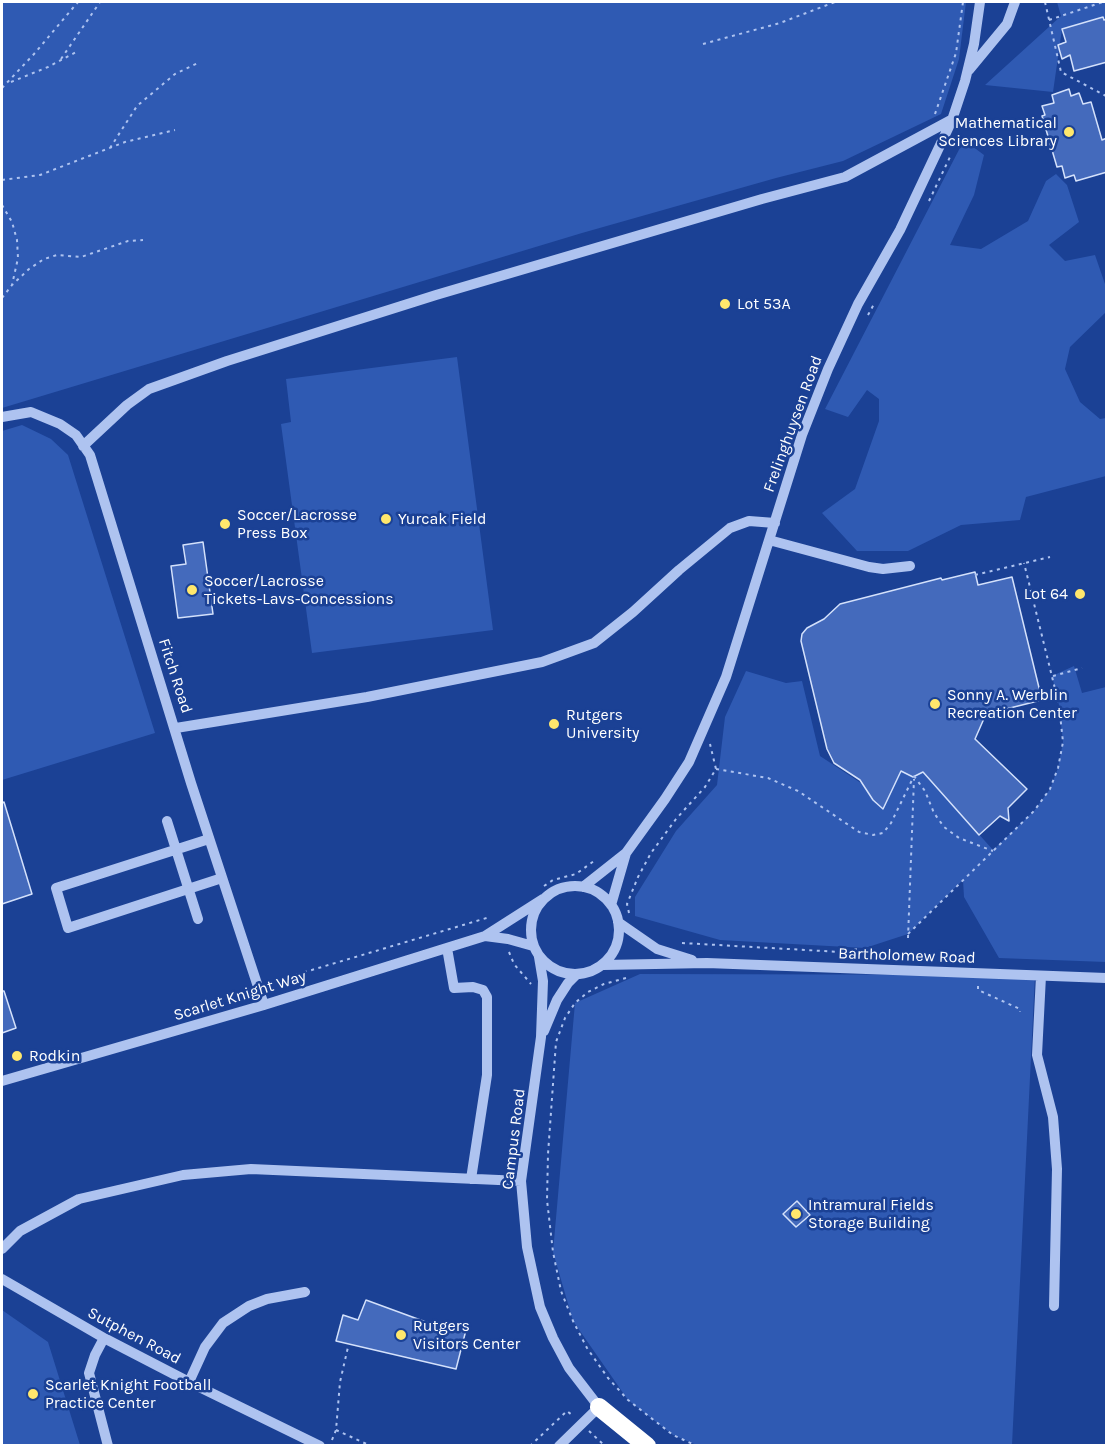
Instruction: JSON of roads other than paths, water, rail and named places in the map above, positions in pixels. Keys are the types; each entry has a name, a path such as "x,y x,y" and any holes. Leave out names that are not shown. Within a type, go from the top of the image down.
{"highway":[{"path":"599,1407 647,1446"}],"street":[{"name":"Frelinghuysen Road","path":"583,887 626,853 689,762 726,677 802,435 828,369 858,304 900,230 952,120 974,44 980,2"},
{"path":"967,72 1007,24 1016,2"},
{"path":"84,446 127,405 149,389 227,361 436,294 845,177 952,120"},
{"name":"Fitch Road","path":"2,417 31,412 60,424 76,435 90,455 209,839 264,1005"},
{"path":"176,728 367,697 542,662 594,642 633,612 678,570 730,528 748,520 775,523"},
{"path":"769,540 869,567 883,569 910,566"},
{"path":"167,821 198,919"},
{"path":"209,839 56,888 68,928 222,878"},
{"name":"Frelinghuysen Road","path":"611,905 626,853"},
{"path":"485,936 540,895 568,886 583,887 603,897 611,905 618,922 619,935 616,948 603,965 576,975 559,972 539,957 530,933 531,921 540,895"},
{"name":"Bartholomew Road","path":"618,922 657,950 706,963"},
{"path":"485,936 533,945"},
{"name":"Scarlet Knight Way","path":"2,1081 264,1005 485,936"},
{"path":"447,948 454,988 473,987 483,990 487,997 487,1075 471,1179"},
{"name":"Campus Road","path":"539,957 543,981 541,1037 521,1181 526,1247 540,1307 552,1338 569,1368 599,1407"},
{"name":"Bartholomew Road","path":"603,965 706,963 1107,978"},
{"name":"Campus Road","path":"541,1037 557,1000 576,975"},
{"path":"1041,976 1037,1055 1053,1117 1057,1169 1054,1306"},
{"path":"2,1249 20,1231 79,1199 183,1175 251,1169 521,1181"},
{"name":"Sutphen Road","path":"2,1279 104,1338 320,1446"},
{"path":"189,1382 205,1347 223,1323 249,1306 267,1299 305,1292"},
{"path":"104,1338 95,1354 89,1373 108,1446"},
{"path":"559,1446 599,1407"}],"place":[{"name":"Mathematical Sciences Library","path":"1069,132"},
{"name":"Lot 53A","path":"725,304"},
{"name":"Yurcak Field","path":"386,519"},
{"name":"Soccer/Lacrosse Press Box","path":"225,524"},
{"name":"Soccer/Lacrosse Tickets-Lavs-Concessions","path":"192,590"},
{"name":"Lot 64","path":"1080,594"},
{"name":"Sonny A. Werblin Recreation Center","path":"935,704"},
{"name":"Rutgers University","path":"554,724"},
{"name":"Rodkin","path":"17,1056"},
{"name":"Intramural Fields Storage Building","path":"796,1214"},
{"name":"Rutgers Visitors Center","path":"401,1335"},
{"name":"Scarlet Knight Football Practice Center","path":"33,1394"}]}
